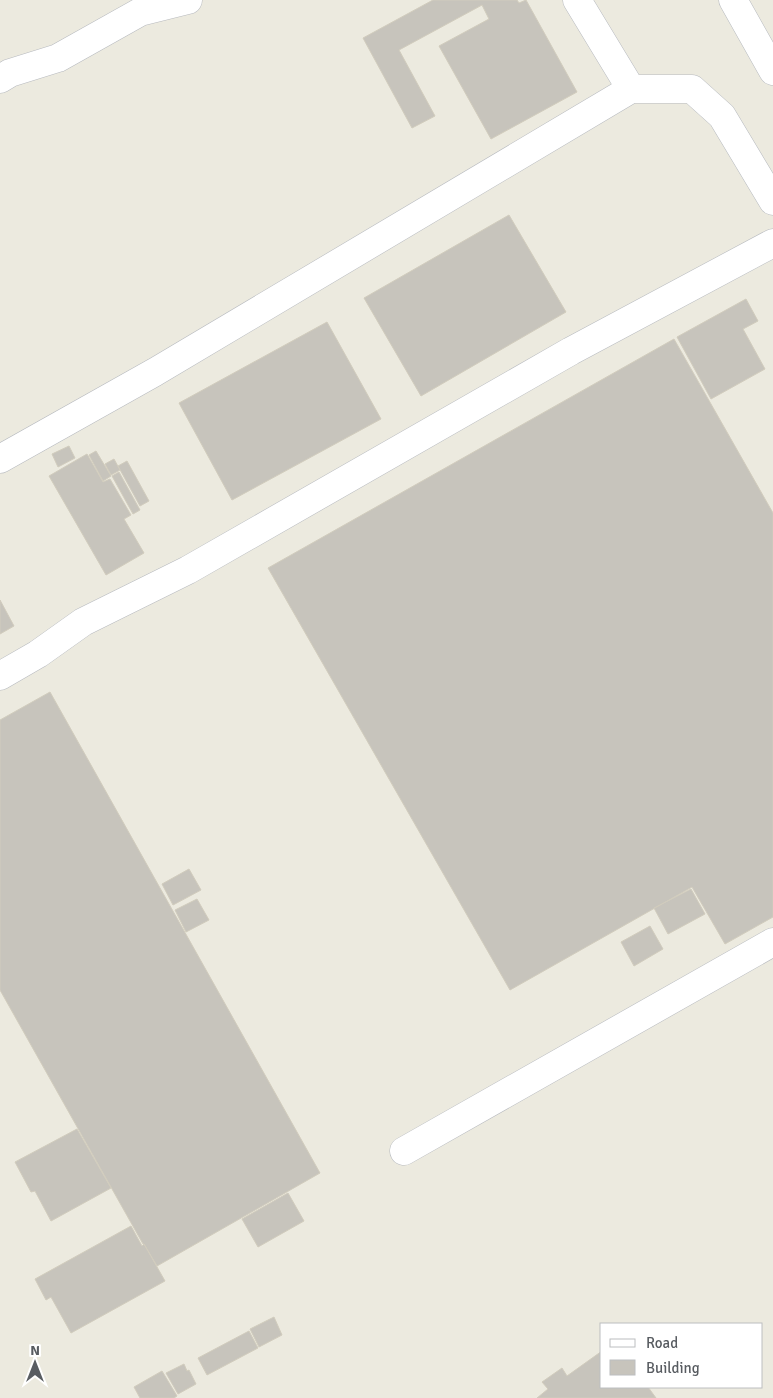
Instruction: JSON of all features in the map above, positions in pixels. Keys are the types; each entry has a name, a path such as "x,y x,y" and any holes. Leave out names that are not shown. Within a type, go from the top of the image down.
{"lane":[{"path":"0,79 10,73 58,58 140,12 188,0"},
{"path":"577,0 632,89"},
{"path":"733,0 773,71"},
{"path":"0,459 155,372 632,89 692,89 722,116 773,201"},
{"path":"0,676 38,654 84,622 188,570 570,351 773,243"},
{"path":"404,1151 773,942"}],"building":[{"path":"433,0 517,0 519,3 526,0 577,92 491,139 439,46 489,19 482,5 399,50 435,116 412,128 363,38"},
{"path":"509,215 566,312 421,396 364,298"},
{"path":"746,299 758,321 743,329 765,369 711,399 677,337"},
{"path":"327,322 381,419 232,500 179,403"},
{"path":"674,339 773,513 773,917 725,944 692,887 510,990 268,568"},
{"path":"69,446 75,458 58,467 52,454"},
{"path":"96,451 111,476 103,481 89,455"},
{"path":"87,454 103,482 110,479 131,515 124,519 144,553 106,575 49,476"},
{"path":"114,459 120,470 111,475 105,464"},
{"path":"127,461 149,501 140,506 118,466"},
{"path":"119,472 140,510 133,514 112,476"},
{"path":"0,600 14,626 0,634"},
{"path":"50,692 320,1173 157,1266 0,990 0,720"},
{"path":"189,869 201,890 173,905 162,884"},
{"path":"691,889 705,914 668,934 654,908"},
{"path":"197,899 209,920 186,932 175,910"},
{"path":"650,926 663,949 634,966 621,942"},
{"path":"77,1129 111,1188 51,1221 35,1191 31,1192 15,1162"},
{"path":"288,1193 304,1221 258,1247 242,1219"},
{"path":"131,1226 142,1246 144,1244 165,1281 71,1333 51,1297 46,1300 35,1279"},
{"path":"274,1317 282,1335 259,1347 250,1329"},
{"path":"249,1331 258,1348 207,1375 198,1358"},
{"path":"600,1352 600,1388 649,1388 656,1398 537,1398 548,1389 542,1382 562,1368 567,1376"},
{"path":"184,1364 196,1384 178,1394 166,1373"},
{"path":"162,1371 177,1396 174,1398 140,1398 134,1387"}]}
